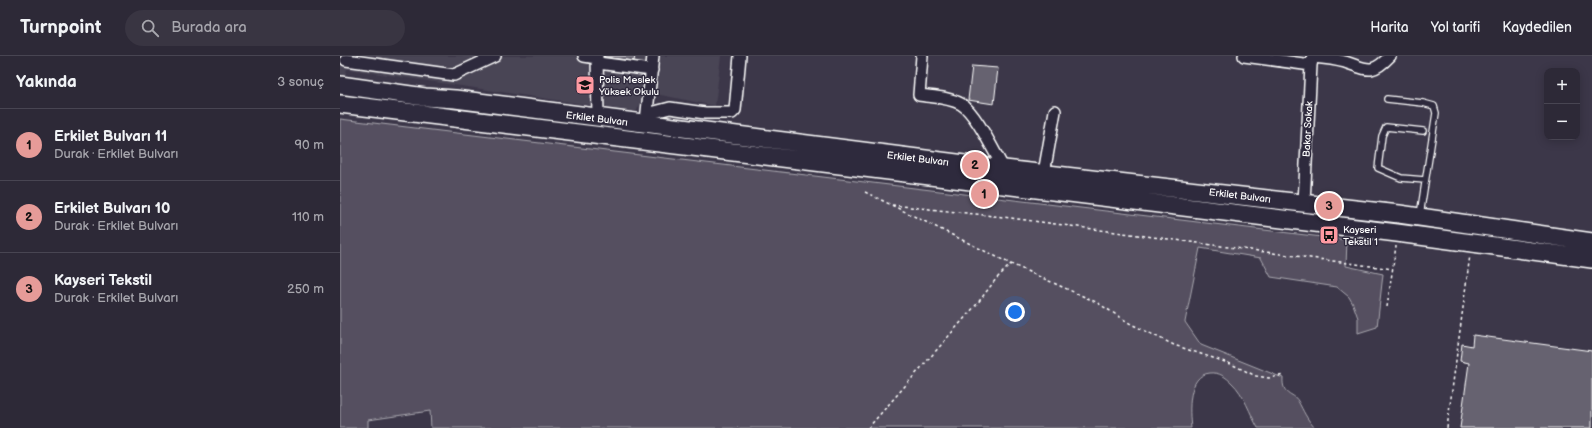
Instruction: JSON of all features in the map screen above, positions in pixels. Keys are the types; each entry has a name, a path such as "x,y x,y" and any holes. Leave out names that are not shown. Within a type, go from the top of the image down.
{"main road":[{"name":"Erkilet Bulvarı","path":"340,85 598,118 646,119 741,134 1004,169 1399,214 1592,242"},
{"name":"Erkilet Bulvarı","path":"340,104 1397,233 1592,259"},
{"path":"1397,233 1399,214"}],"street":[{"path":"346,60 454,75 495,56"},
{"path":"584,56 652,70"},
{"path":"646,119 653,56"},
{"path":"646,119 670,108 705,113 732,113 735,110 734,102 740,56"},
{"path":"922,56 919,95 950,100 965,107 974,116 1004,169"},
{"path":"1244,56 1343,61 1367,69 1378,67 1390,56"},
{"path":"597,59 598,118"},
{"name":"Bakar Sokak","path":"1304,203 1312,60"},
{"path":"1044,173 1055,111"}],"lane":[{"path":"1387,99 1423,103 1434,106 1436,113 1419,217"},
{"path":"1423,131 1386,127 1382,136 1378,168 1401,178 1425,180"}],"path":[{"path":"865,192 1011,264 1096,302 1131,324 1174,345 1231,364 1256,376 1269,378 1284,375"},
{"path":"892,205 965,212 1394,269"},
{"path":"1387,307 1394,269 1397,233"},
{"path":"1447,428 1472,243"},
{"path":"868,428 977,304 996,279 1011,264"}],"shaded area":[{"name":"Polis Meslek Yüksek Okulu","path":"340,56 721,56 715,106 646,92 636,112 347,69 345,77 340,76"},
{"path":"340,119 1347,240 1346,266 1383,274 1377,327 1358,333 1358,318 1353,304 1349,297 1337,287 1271,277 1261,258 1200,248 1185,322 1201,345 1283,378 1284,388 1288,393 1296,398 1307,418 1315,428 1258,428 1243,398 1230,381 1219,374 1210,373 1202,375 1193,387 1190,404 1191,428 431,428 430,411 368,420 368,428 340,428"}],"building":[{"path":"604,56 635,56 634,61"},
{"path":"972,66 998,68 994,104 968,100"},
{"path":"1473,335 1592,351 1592,428 1460,428 1469,363 1460,361 1462,344 1472,346"}],"place":[{"name":"Polis Meslek Yüksek Okulu","path":"585,85"},
{"name":"Erkilet Bulvarı 10","path":"975,165"},
{"name":"Erkilet Bulvarı 11","path":"984,194"},
{"name":"Kayseri Tekstil","path":"1329,206"},
{"name":"Kayseri Tekstil 1","path":"1329,235"}]}
